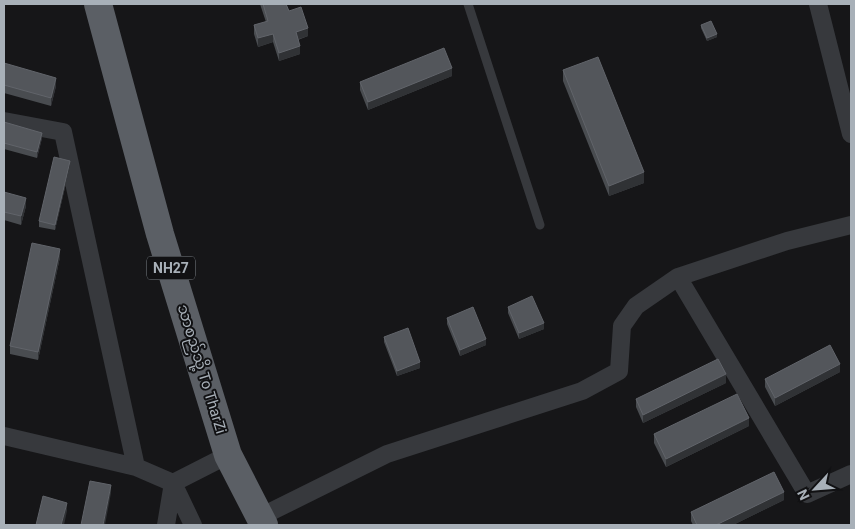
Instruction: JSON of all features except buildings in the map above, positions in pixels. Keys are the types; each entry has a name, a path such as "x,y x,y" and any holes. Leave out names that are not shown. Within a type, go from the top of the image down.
{"highway":[{"name":"သာစည်သို့ To TharZi","path":"98,4 160,234 228,455 262,521"}],"street":[{"path":"818,4 851,134"},
{"path":"4,120 63,132 136,467"},
{"path":"262,521 387,454 582,391 619,371 622,326 636,306 678,277 787,241 851,225"},
{"path":"678,277 806,494 851,474"},
{"path":"4,436 136,467 173,483 193,525"},
{"path":"173,483 228,455"},
{"path":"166,525 173,483"}],"lane":[{"path":"468,4 540,225"}]}
